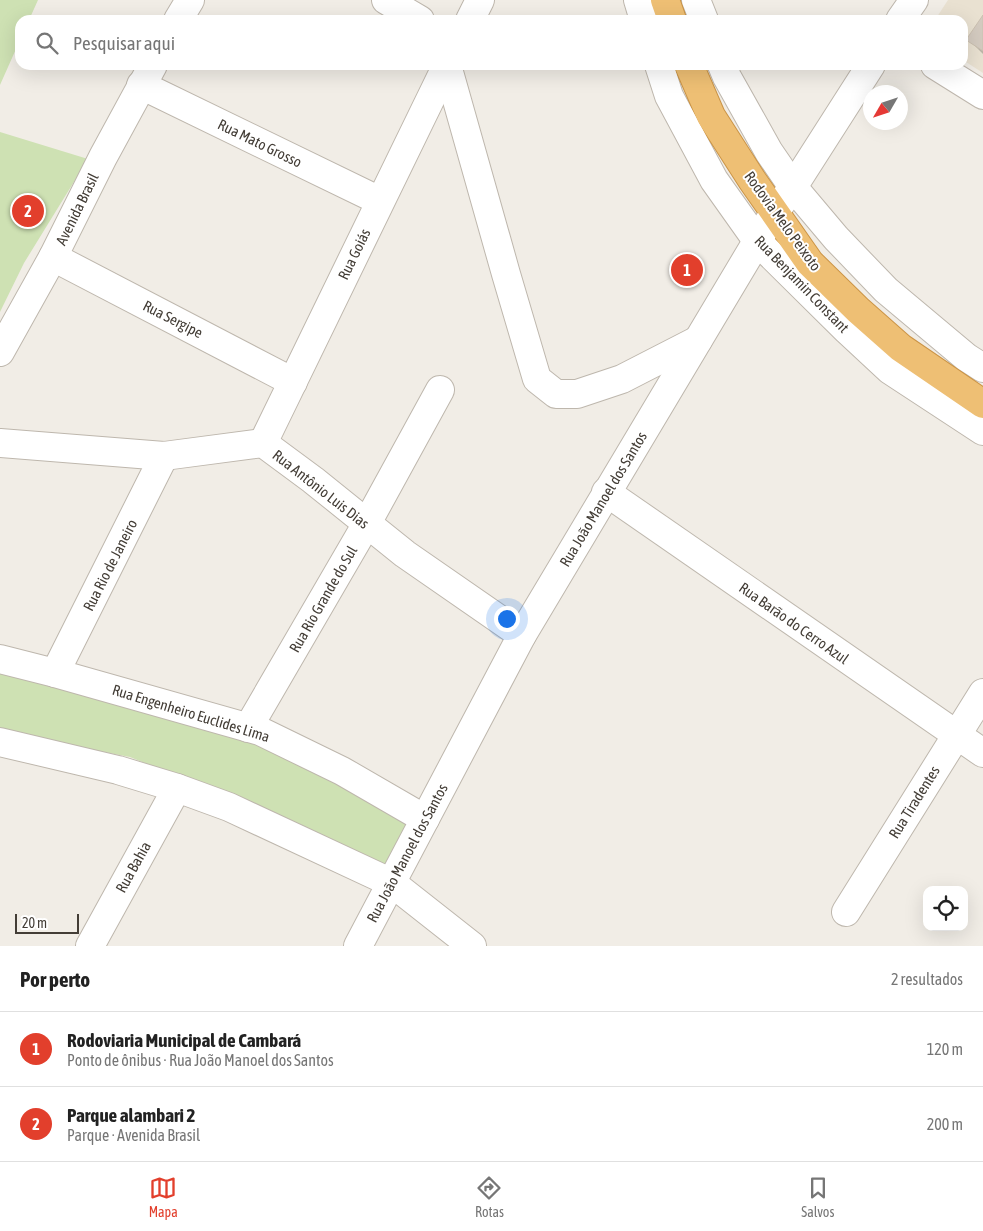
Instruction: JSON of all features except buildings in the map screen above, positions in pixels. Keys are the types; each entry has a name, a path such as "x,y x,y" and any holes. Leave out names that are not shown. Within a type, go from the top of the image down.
{"highway":[{"path":"665,0 670,15"},
{"name":"Rodovia Melo Peixoto","path":"691,70 712,116 774,213 810,263 858,310 901,348 983,404"}],"street":[{"path":"181,15 190,0"},
{"path":"386,0 412,15"},
{"path":"472,15 480,0"},
{"path":"638,0 642,15"},
{"path":"696,0 702,15"},
{"path":"904,15 914,0"},
{"name":"Rua Goiás","path":"263,443 445,70"},
{"path":"448,70 537,379 556,394 577,394 622,380 698,340"},
{"name":"Rua Benjamin Constant","path":"661,70 669,96 714,180 758,242 846,330 890,370 983,431"},
{"path":"724,70 769,152 794,187 836,238 886,290 966,357 983,368"},
{"name":"Rua João Manoel dos Santos","path":"358,946 522,635 774,213 794,187 868,70"},
{"path":"943,70 983,95"},
{"name":"Rua Mato Grosso","path":"147,75 380,202"},
{"name":"Avenida Brasil","path":"0,352 53,257 147,75"},
{"name":"Rua Sergipe","path":"53,257 293,382"},
{"name":"Rua Rio Grande do Sul","path":"248,728 366,524 440,390"},
{"name":"Rua Antônio Luis Dias","path":"0,443 164,456 263,443 313,480 405,554 522,635"},
{"name":"Rua Rio de Janeiro","path":"55,673 164,456"},
{"name":"Rua Barão do Cerro Azul","path":"606,492 983,753"},
{"name":"Rua Engenheiro Euclides Lima","path":"0,659 260,731 342,771 425,819"},
{"name":"Rua Tiradentes","path":"846,912 983,693"},
{"path":"0,742 118,770 177,788 229,807 392,883 472,946"},
{"name":"Rua Bahia","path":"90,946 177,788"}],"shaded area":[{"path":"948,0 983,0 983,73 968,63 968,15 938,15"}],"green space":[{"path":"0,0 38,0 31,15 15,15 15,51 0,85"},
{"path":"0,132 88,159 24,263 0,312"},
{"path":"0,666 258,735 419,821 383,872 213,791 130,757 0,732"}],"place":[{"name":"Parque alambari 2","path":"28,211"},
{"name":"Rodoviaria Municipal de Cambará","path":"687,270"}]}
